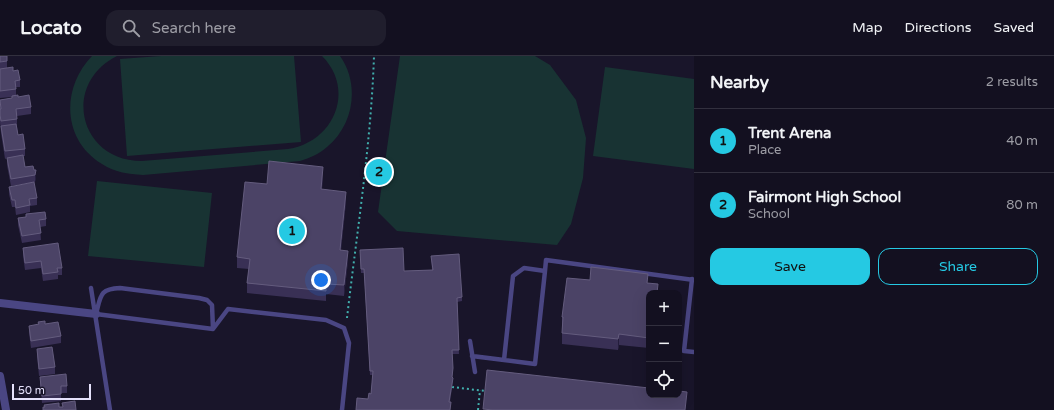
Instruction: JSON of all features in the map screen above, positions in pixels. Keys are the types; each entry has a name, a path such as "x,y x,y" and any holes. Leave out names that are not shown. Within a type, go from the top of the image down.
{"street":[{"path":"0,303 96,314"},
{"path":"0,376 6,410"}],"lane":[{"path":"472,356 535,364 546,260 693,279 684,351 694,352"},
{"path":"504,360 513,276 524,268 545,271"},
{"path":"91,288 110,410"},
{"path":"96,314 102,294 108,288 120,288 199,298 207,300 212,305 213,329"},
{"path":"213,329 228,309 326,320 344,328 350,342 342,410"},
{"path":"96,314 213,329"},
{"path":"470,341 475,372"}],"path":[{"path":"346,318 368,141 373,88 374,56"},
{"path":"452,387 485,391"},
{"path":"478,410 480,390"}],"green space":[{"path":"92,56 117,56 99,69 88,84 84,102 85,119 92,135 104,149 121,158 142,161 288,149 304,144 318,136 328,125 335,113 338,99 338,84 332,69 322,56 340,56 350,79 352,91 351,104 348,116 336,138 321,152 300,161 143,175 116,171 102,164 89,154 79,142 73,128 70,113 71,98 75,83 82,69"},
{"path":"161,56 294,56 301,142 127,156 120,59"},
{"path":"400,56 535,56 550,65 576,100 586,138 583,178 571,224 557,245 397,231 378,212"},
{"path":"605,67 694,79 694,169 593,156"},
{"path":"97,181 212,193 204,267 88,256"}],"building":[{"path":"0,56 7,56 7,61 0,62"},
{"path":"13,67 13,71 18,70 20,80 15,81 16,89 0,91 0,69"},
{"path":"18,95 18,97 29,95 31,107 16,109 17,119 1,121 0,100 12,98 12,96"},
{"path":"16,124 18,135 23,134 25,149 5,151 1,126"},
{"path":"23,155 25,167 33,166 34,170 36,170 35,175 11,179 7,158"},
{"path":"269,161 323,167 321,189 346,192 340,250 348,251 344,285 326,284 326,291 247,283 250,259 237,257 245,182 267,184"},
{"path":"34,182 37,198 29,199 30,205 16,208 15,200 12,200 9,187"},
{"path":"45,212 46,219 39,220 41,233 22,236 18,218 26,217 26,214"},
{"path":"58,243 62,268 57,268 58,272 43,274 41,261 25,263 23,248"},
{"path":"403,248 404,271 433,270 431,256 459,254 462,297 457,298 459,350 452,350 453,378 449,402 451,402 450,410 356,410 357,398 368,399 369,393 371,394 373,371 370,371 364,269 361,269 360,250"},
{"path":"591,267 648,274 647,283 658,284 657,290 646,290 646,338 619,334 618,339 562,333 562,317 567,278 590,280"},
{"path":"45,321 45,324 58,322 61,336 31,341 29,326"},
{"path":"52,347 55,367 39,369 37,349"},
{"path":"487,370 646,388 646,398 682,398 682,391 687,392 685,410 483,409"},
{"path":"66,374 67,386 61,386 61,394 42,396 40,377"},
{"path":"75,401 76,410 43,410 43,407 45,407 44,405 59,403 59,407 63,407 62,403"}],"place":[{"name":"Fairmont High School","path":"379,172"},
{"name":"Trent Arena","path":"292,231"}]}
